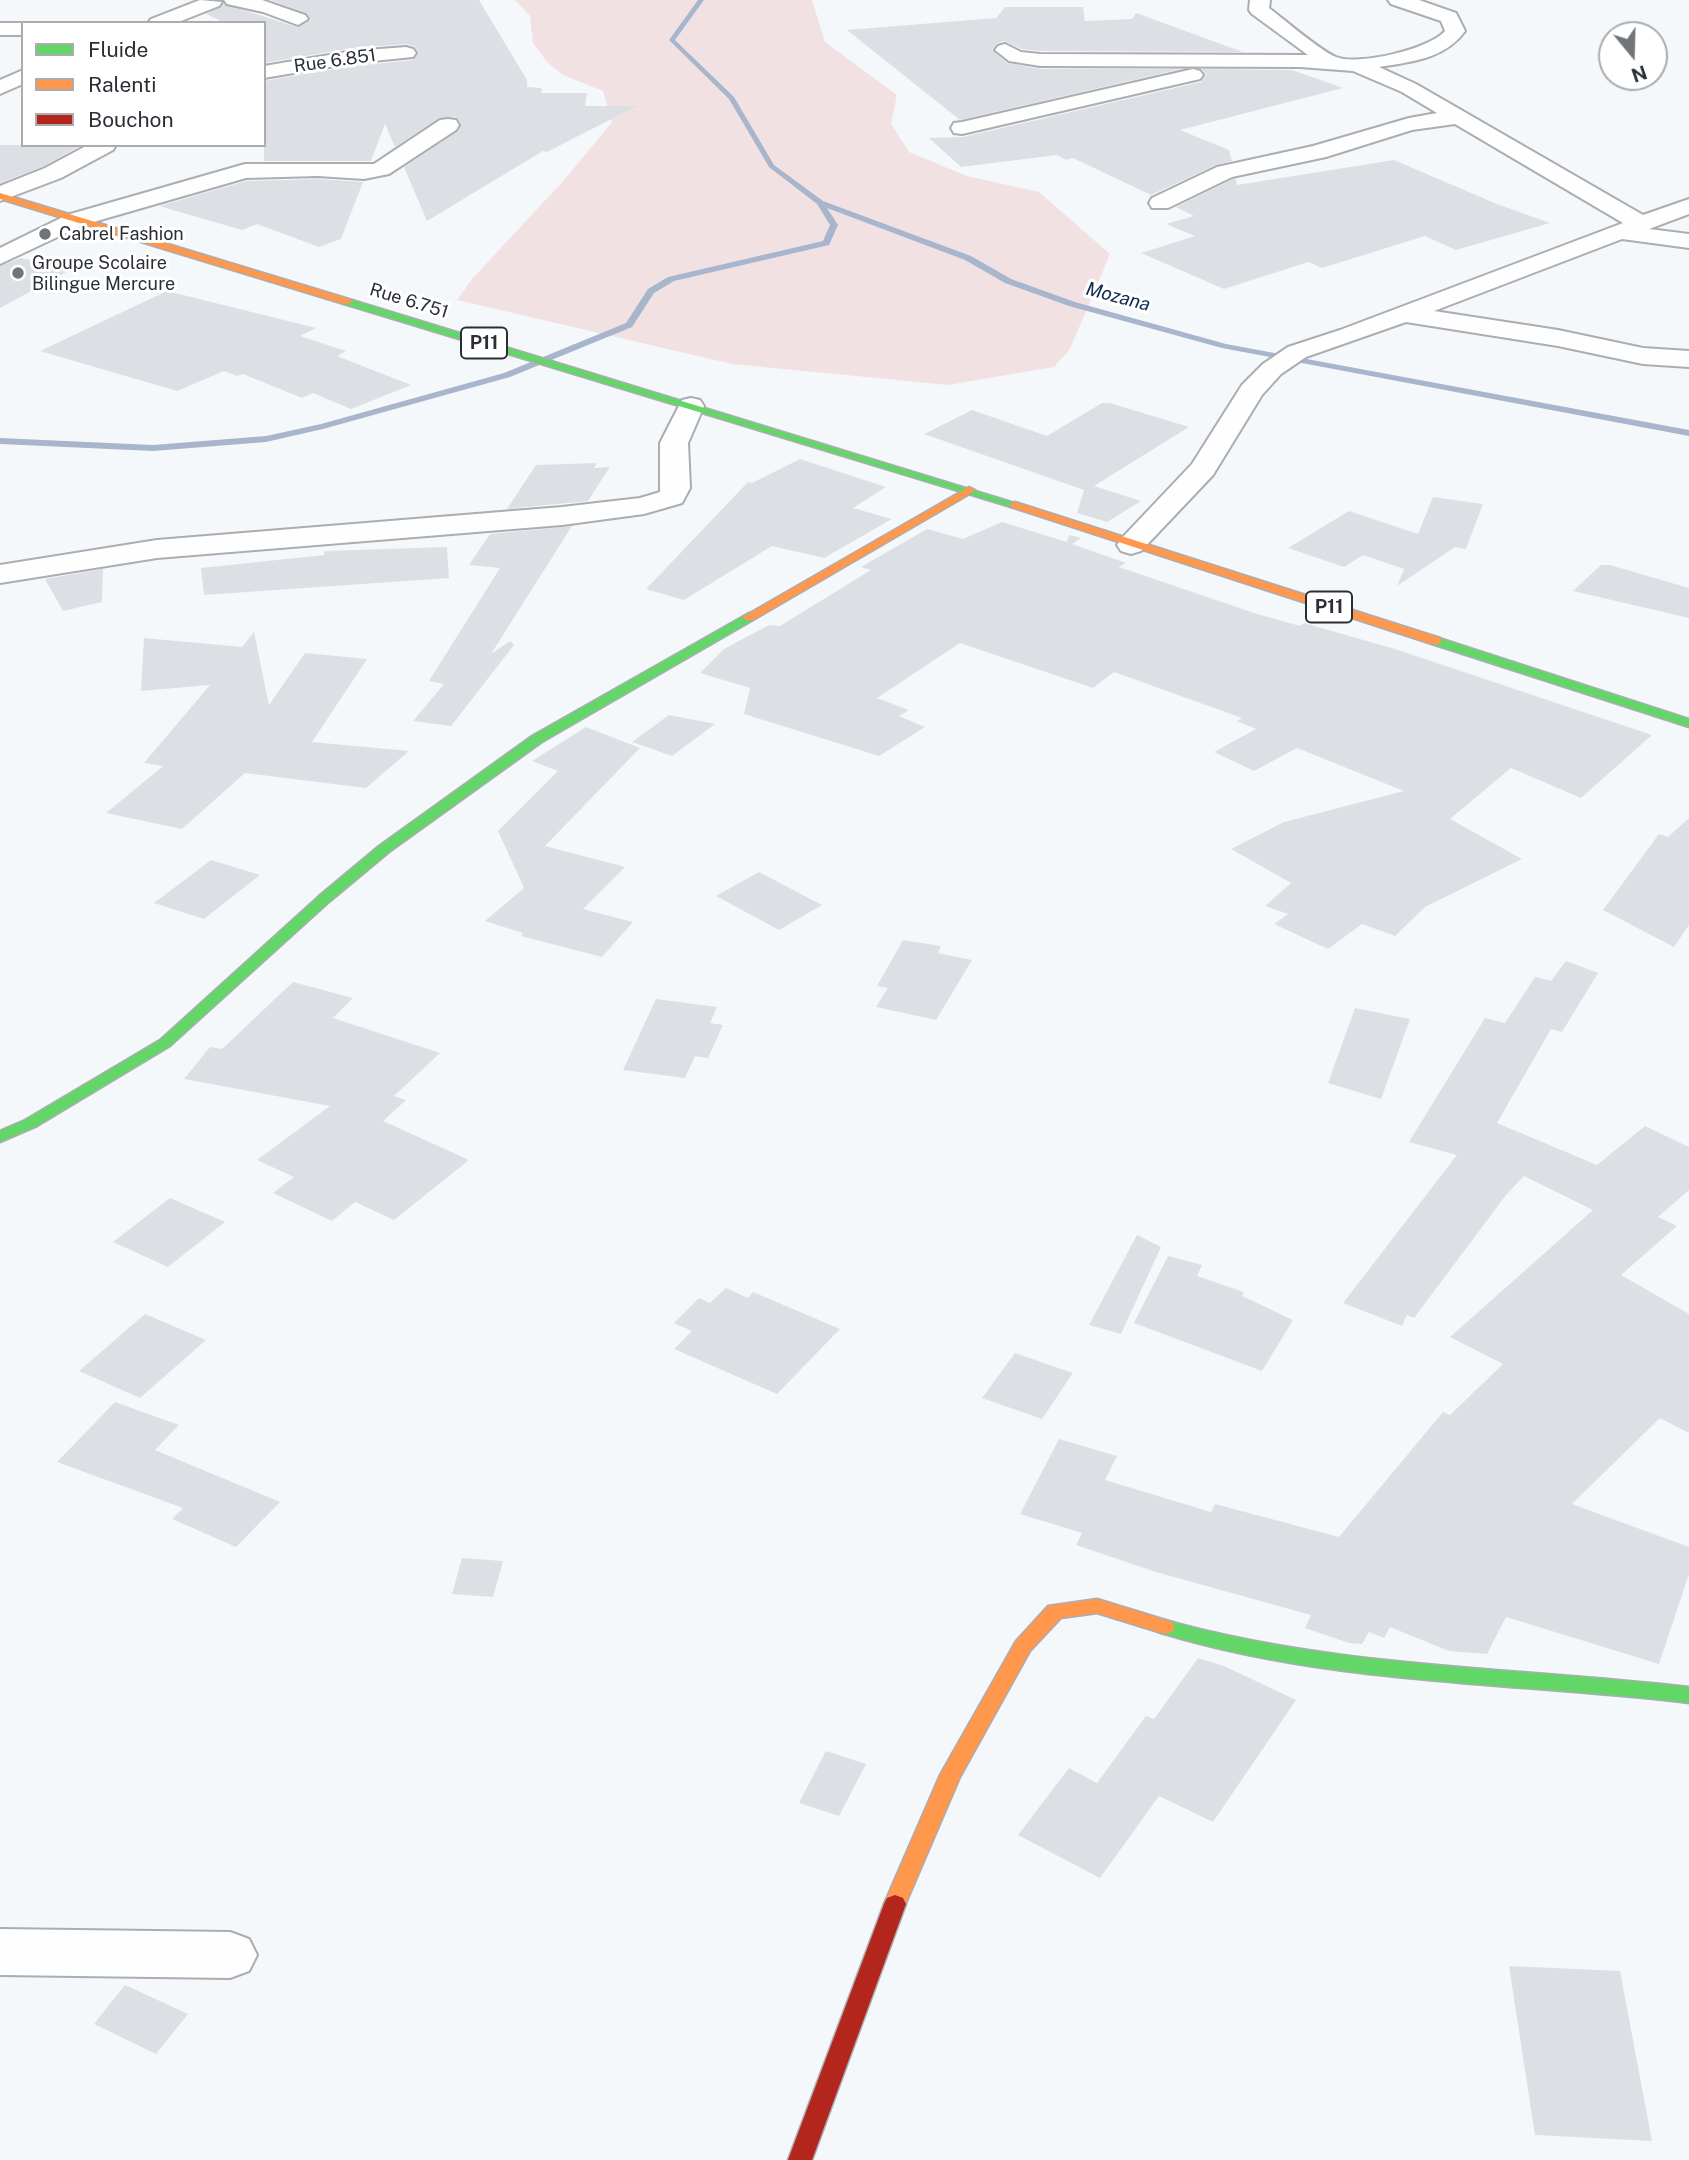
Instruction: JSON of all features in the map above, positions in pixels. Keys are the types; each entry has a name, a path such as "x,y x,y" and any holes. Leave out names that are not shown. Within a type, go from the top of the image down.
{"main road":[{"name":"Rue 6.751","path":"0,195 969,490"},
{"name":"P11","path":"969,490 1131,545 1689,723"},
{"path":"0,1138 31,1123 165,1042 324,899 384,849 537,739 969,490"},
{"path":"800,2160 887,1924 950,1775 1023,1646 1055,1611 1097,1606 1218,1644 1341,1664 1689,1695"}],"street":[{"path":"234,0 298,19"},
{"path":"1260,0 1259,10 1331,63"},
{"path":"1005,50 1016,57 1040,60 1357,65 1430,50 1451,38 1455,31 1449,17 1398,0"},
{"path":"163,21 217,1"},
{"path":"0,29 21,29"},
{"name":"Rue 6.851","path":"266,72 353,57 406,53"},
{"path":"962,128 1205,73 1227,62"},
{"path":"1357,65 1409,88 1632,228 1689,241"},
{"path":"0,88 21,77"},
{"path":"1160,203 1224,172 1318,152 1409,124 1457,117"},
{"path":"0,257 75,220 245,171 318,169 365,172 382,169 448,125"},
{"path":"0,195 53,173 101,147"},
{"path":"1131,545 1203,469 1251,391 1272,369 1297,352 1689,206"},
{"path":"1405,314 1558,338 1643,356 1689,359"},
{"path":"0,573 157,550 510,522 644,506 672,497 676,488 674,443 691,406"},
{"path":"0,1952 230,1955"}],"shaded area":[{"path":"515,0 812,0 825,42 897,95 891,124 909,152 967,176 1039,192 1110,254 1070,349 1054,367 948,385 732,364 457,300 472,279 565,179 612,122 603,91 563,75 547,62 533,43 530,16"}],"building":[{"path":"270,0 479,0 527,80 527,87 542,88 541,93 587,93 585,106 637,106 547,152 543,151 427,221 404,167 457,132 461,124 456,117 439,118 395,147 385,124 371,161 264,161 266,81 353,66 413,60 419,53 414,46 406,44 353,48 266,63 266,21 221,21 206,14 224,4 297,27 311,20 306,13"},
{"path":"1005,7 1083,7 1085,21 1132,19 1136,13 1243,52 1040,51 1022,49 1004,41 996,44 992,50 1007,63 1040,69 1181,69 960,120 847,30 996,18"},
{"path":"1202,69 1292,70 1343,88 1180,130 1229,150 1232,161 1216,165 1151,195 1073,158 1066,160 1057,155 961,167 929,138 963,137 1201,82 1206,75"},
{"path":"0,145 78,147 44,166 0,183"},
{"path":"1394,160 1497,204 1550,223 1456,250 1425,236 1322,268 1308,262 1224,289 1141,253 1195,236 1166,224 1194,216 1176,207 1233,179 1236,179 1237,185"},
{"path":"318,179 363,182 341,239 319,247 257,224 242,230 159,206 246,181"},
{"path":"20,258 74,268 0,308 0,266"},
{"path":"167,291 316,328 300,336 346,351 337,356 411,385 351,409 313,393 302,398 243,374 237,376 224,371 177,391 40,351"},
{"path":"1102,403 1110,403 1189,427 1094,486 1141,501 1107,522 1077,513 1084,490 924,434 972,410 1047,436"},
{"path":"800,459 886,487 853,508 892,519 824,558 772,546 684,600 646,589 748,482 752,483"},
{"path":"597,463 594,468 610,467 588,501 507,509 536,465"},
{"path":"1433,497 1483,504 1466,549 1455,547 1397,586 1404,569 1363,555 1344,567 1288,548 1349,511 1418,534"},
{"path":"1002,522 1067,542 1069,535 1081,538 1072,544 1126,563 1119,567 1257,614 1300,626 1304,623 1395,649 1652,735 1581,798 1511,768 1450,819 1522,859 1425,907 1395,936 1362,924 1328,949 1274,924 1288,914 1265,906 1291,883 1231,849 1284,822 1404,791 1297,748 1254,771 1214,752 1256,729 1237,721 1242,718 1114,672 1093,688 960,643 877,698 909,710 899,716 925,727 879,756 744,714 750,688 700,673 724,649 769,625 780,626 871,570 861,567 927,529 963,539"},
{"path":"572,526 491,654 510,641 514,645 451,726 413,721 444,684 429,681 500,568 469,565 490,534"},
{"path":"447,547 449,578 204,595 201,568 324,555 325,551"},
{"path":"1601,565 1610,565 1689,588 1689,618 1573,591"},
{"path":"103,569 102,602 63,611 45,579"},
{"path":"254,632 269,705 305,653 367,659 312,742 409,751 366,788 245,773 182,829 106,813 163,766 144,763 210,685 141,691 144,638 242,647"},
{"path":"669,715 715,724 672,756 632,742"},
{"path":"586,727 640,748 545,846 625,867 583,909 633,922 602,957 521,936 523,933 485,921 524,888 498,831 558,771 532,761"},
{"path":"1689,818 1689,925 1674,947 1603,910 1659,834 1668,837"},
{"path":"211,860 260,875 204,919 154,903"},
{"path":"759,872 822,905 779,930 716,896"},
{"path":"903,940 941,946 938,953 972,960 936,1020 876,1007 888,988 877,986"},
{"path":"1566,961 1598,973 1562,1032 1551,1029 1497,1123 1597,1165 1645,1126 1689,1147 1689,1190 1658,1217 1677,1226 1621,1275 1689,1314 1689,1433 1660,1418 1572,1504 1689,1547 1689,1574 1659,1664 1506,1617 1487,1654 1449,1651 1390,1627 1384,1638 1369,1632 1362,1644 1349,1643 1305,1628 1311,1615 1156,1572 1076,1545 1082,1533 1020,1514 1059,1439 1117,1456 1105,1480 1211,1512 1215,1504 1339,1537 1443,1412 1450,1415 1503,1364 1450,1337 1593,1210 1524,1176 1506,1195 1414,1318 1407,1315 1402,1326 1343,1303 1457,1155 1409,1142 1485,1018 1505,1023 1535,977 1551,981"},
{"path":"293,982 353,998 333,1018 440,1053 394,1096 406,1100 383,1121 469,1160 394,1220 355,1202 332,1221 273,1193 294,1177 257,1160 330,1106 184,1079 210,1047 222,1049"},
{"path":"656,999 717,1007 710,1023 723,1025 708,1058 695,1056 685,1078 623,1070"},
{"path":"1355,1008 1410,1019 1381,1099 1328,1083"},
{"path":"170,1198 225,1222 168,1267 113,1242"},
{"path":"1137,1235 1161,1247 1121,1334 1089,1325"},
{"path":"1168,1256 1202,1265 1197,1276 1244,1292 1242,1296 1293,1320 1262,1371 1134,1323"},
{"path":"726,1288 748,1298 753,1292 840,1329 777,1394 674,1349 692,1331 674,1323 699,1298 710,1303"},
{"path":"145,1314 206,1340 140,1398 79,1371"},
{"path":"1015,1353 1073,1373 1042,1419 982,1398"},
{"path":"115,1402 179,1425 155,1450 280,1502 236,1547 172,1519 183,1508 57,1462"},
{"path":"462,1558 503,1561 493,1597 452,1594"},
{"path":"1198,1658 1224,1666 1296,1700 1213,1822 1159,1796 1100,1878 1018,1835 1069,1768 1097,1783 1146,1716 1154,1719"},
{"path":"826,1751 866,1764 839,1816 799,1803"},
{"path":"1509,1966 1620,1971 1652,2141 1535,2135"},
{"path":"125,1985 188,2014 156,2054 94,2024"}],"waterway":[{"name":"Mozana","path":"701,0 672,40 732,98 771,166 820,203"},
{"path":"0,441 153,448 266,439 507,375 629,325 651,291 671,279 826,243 834,225 820,203"},
{"name":"Mozana","path":"820,203 968,258 1008,281 1072,304 1225,346 1689,433"}],"traffic: fast":[{"path":"348,302 1015,505"},
{"path":"0,1137 31,1123 165,1043 324,899 384,849 537,739 749,617"},
{"path":"1436,641 1689,723"},
{"path":"1165,1627 1239,1646 1314,1659 1689,1695"}],"traffic: slow":[{"path":"0,196 348,302"},
{"path":"749,617 969,490"},
{"path":"1015,505 1436,641"},
{"path":"895,1904 950,1775 1023,1646 1055,1611 1097,1606 1165,1627"}],"traffic: jam":[{"path":"800,2160 895,1904"}],"place":[{"name":"Cabrel Fashion","path":"45,234"},
{"name":"Groupe Scolaire Bilingue Mercure","path":"18,273"}]}
